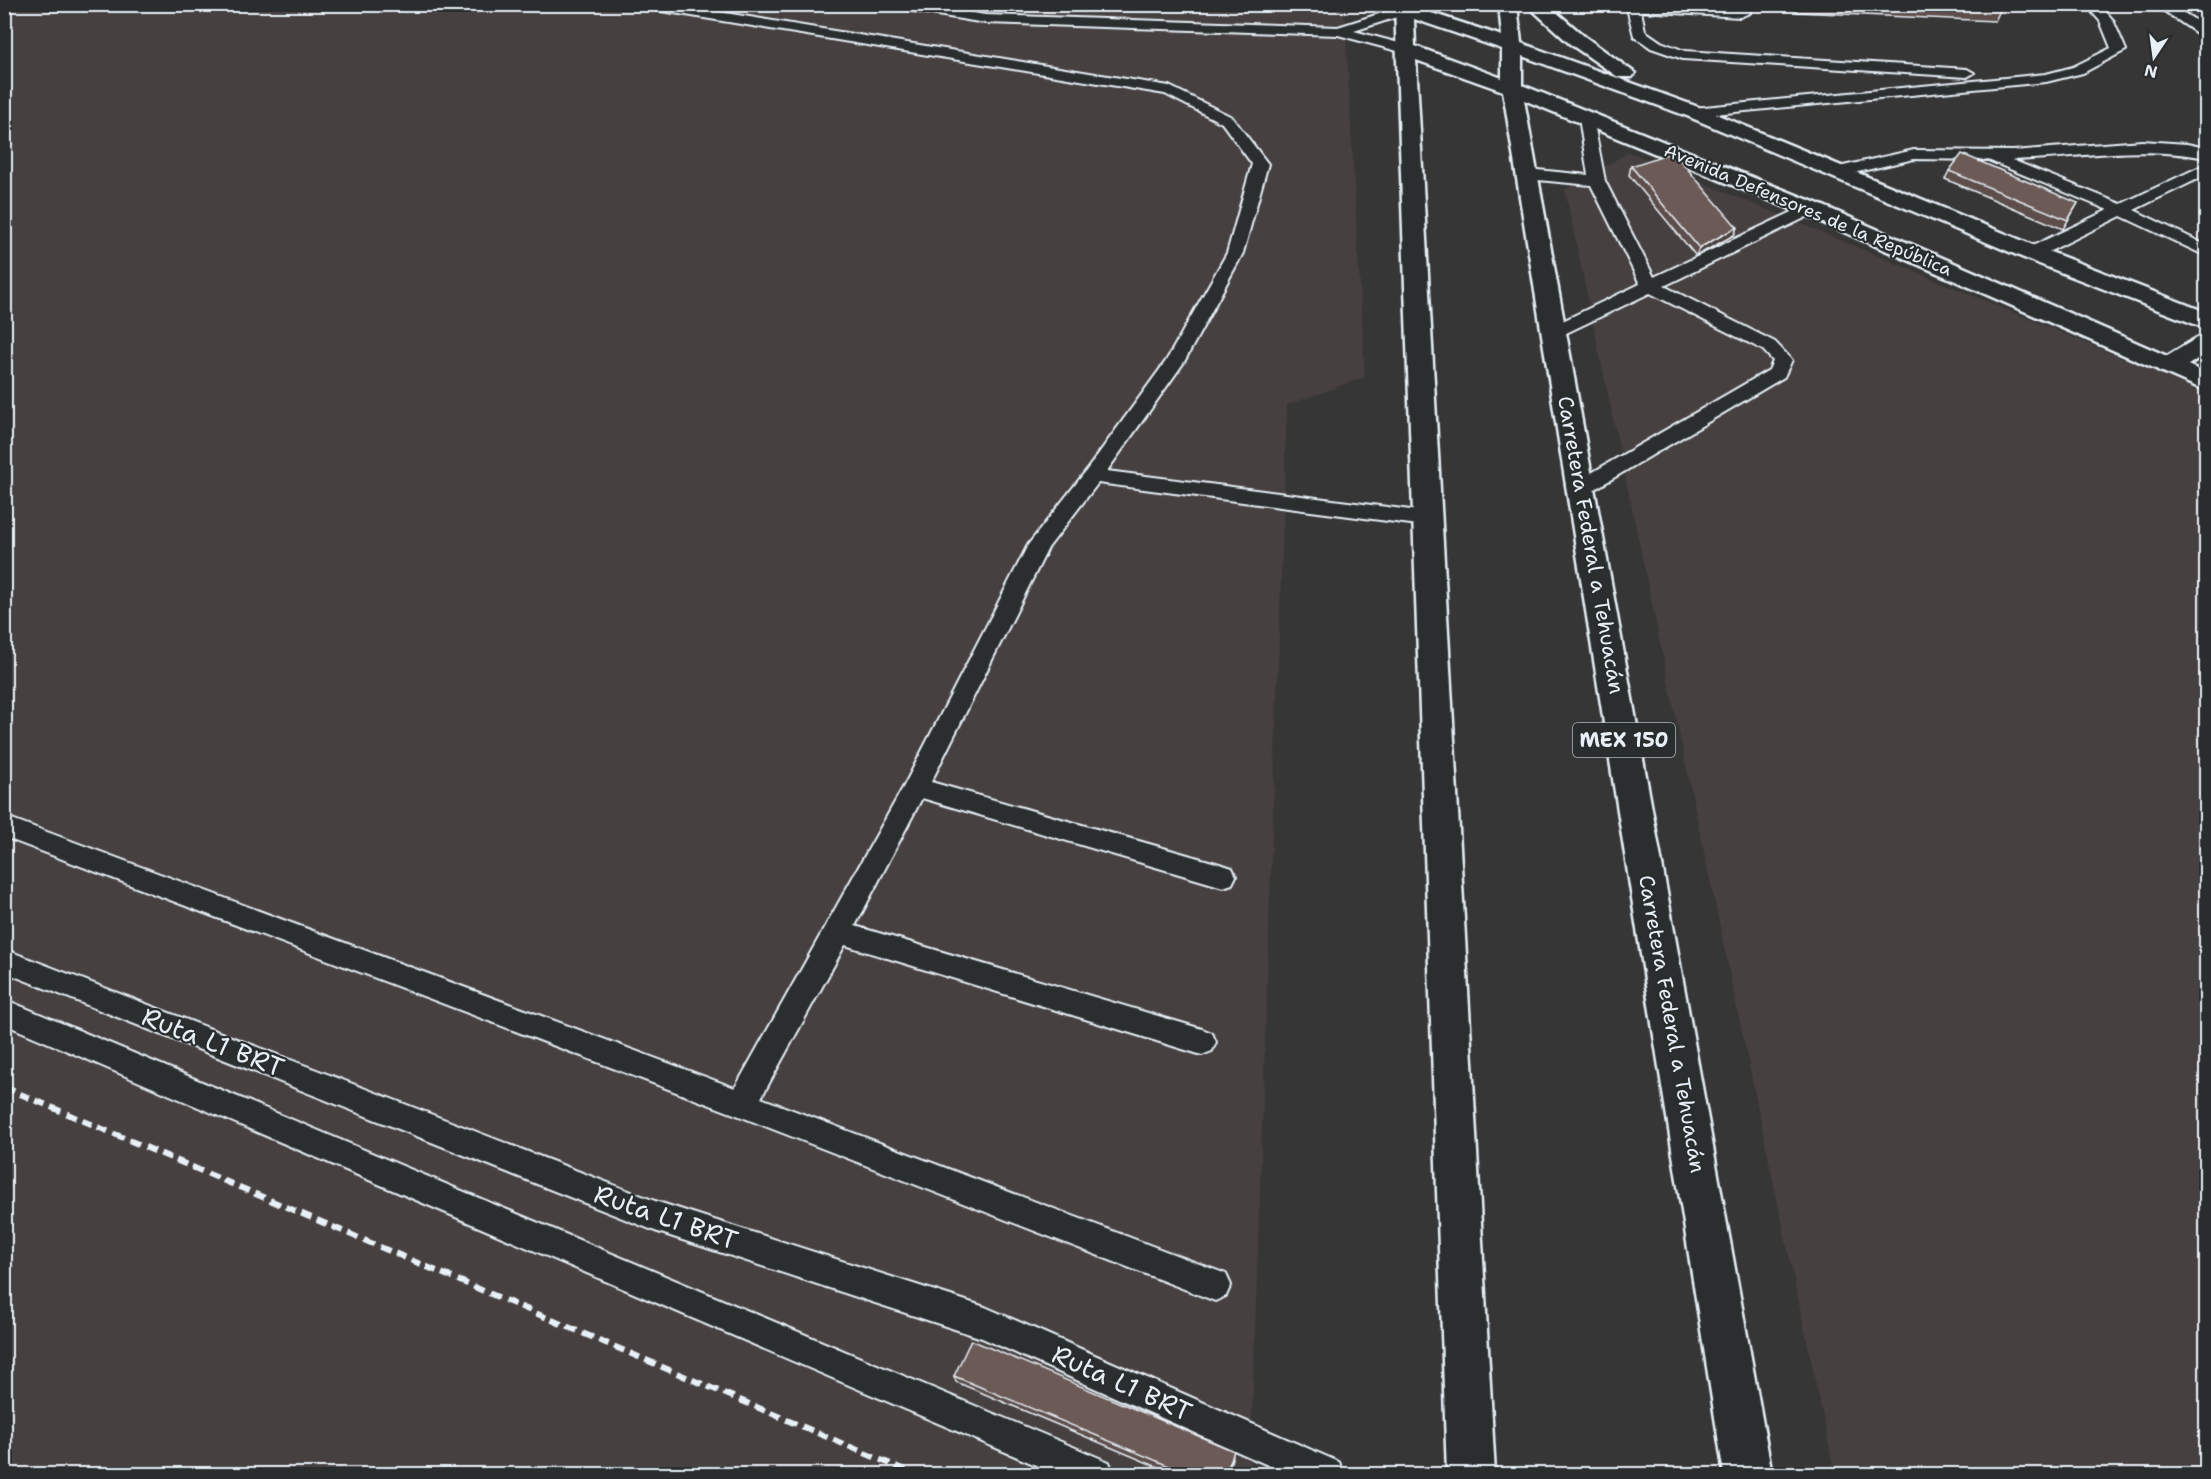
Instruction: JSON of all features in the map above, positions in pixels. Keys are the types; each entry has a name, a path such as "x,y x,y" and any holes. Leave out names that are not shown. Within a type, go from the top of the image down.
{"main road":[{"name":"Carretera Federal a Tehuacán","path":"1509,4 1512,88 1748,1474"},
{"path":"1535,4 1606,62 1677,105 2032,254 2206,320"},
{"path":"1471,1474 1404,7 1694,112"},
{"name":"Avenida Defensores de la República","path":"1405,49 1512,88 1811,209 2206,382"},
{"path":"2168,366 2206,343"}],"lane":[{"path":"643,4 1169,90 1227,120 1260,164 1235,253 1175,362 1093,476 1039,545 916,787 742,1104"},
{"path":"895,4 942,8 985,19 1339,31 1405,49"},
{"path":"1745,4 1745,10 1740,13 1634,6 1639,33 1656,45 1683,55 2046,78"},
{"path":"1694,112 2046,78 2078,70 2119,50 2106,21 2091,4"},
{"path":"2160,4 2206,33"},
{"path":"1339,31 1404,7"},
{"path":"1581,488 1777,373 1783,360 1769,346 1650,286 1598,181 1586,118"},
{"path":"1836,172 1885,160 1924,154 1990,157 2128,148 2188,147 2206,153"},
{"path":"1990,157 2119,209 2206,251"},
{"path":"2032,254 2119,209 2206,169"},
{"path":"1527,174 1598,181"},
{"path":"1554,332 1811,209"},
{"path":"1093,476 1426,519"},
{"path":"916,787 1223,876"},
{"path":"4,826 742,1104 1215,1286"},
{"path":"838,932 1202,1042"},
{"name":"Ruta L1 BRT","path":"4,960 655,1216 986,1323 1326,1474"},
{"path":"4,1011 1097,1474"}],"shaded area":[{"path":"5,5 1344,5 1365,377 1287,405 1250,1474 5,1474"},
{"path":"1629,152 2206,393 2206,1474 1835,1474 1565,190"}],"building":[{"path":"1673,152 1737,227 1699,248 1631,166"},
{"path":"1962,154 2078,203 2068,220 1949,171"},
{"path":"971,1340 1234,1451 1226,1474 1188,1474 954,1376"}],"railway":[{"path":"4,1087 914,1474"}]}
